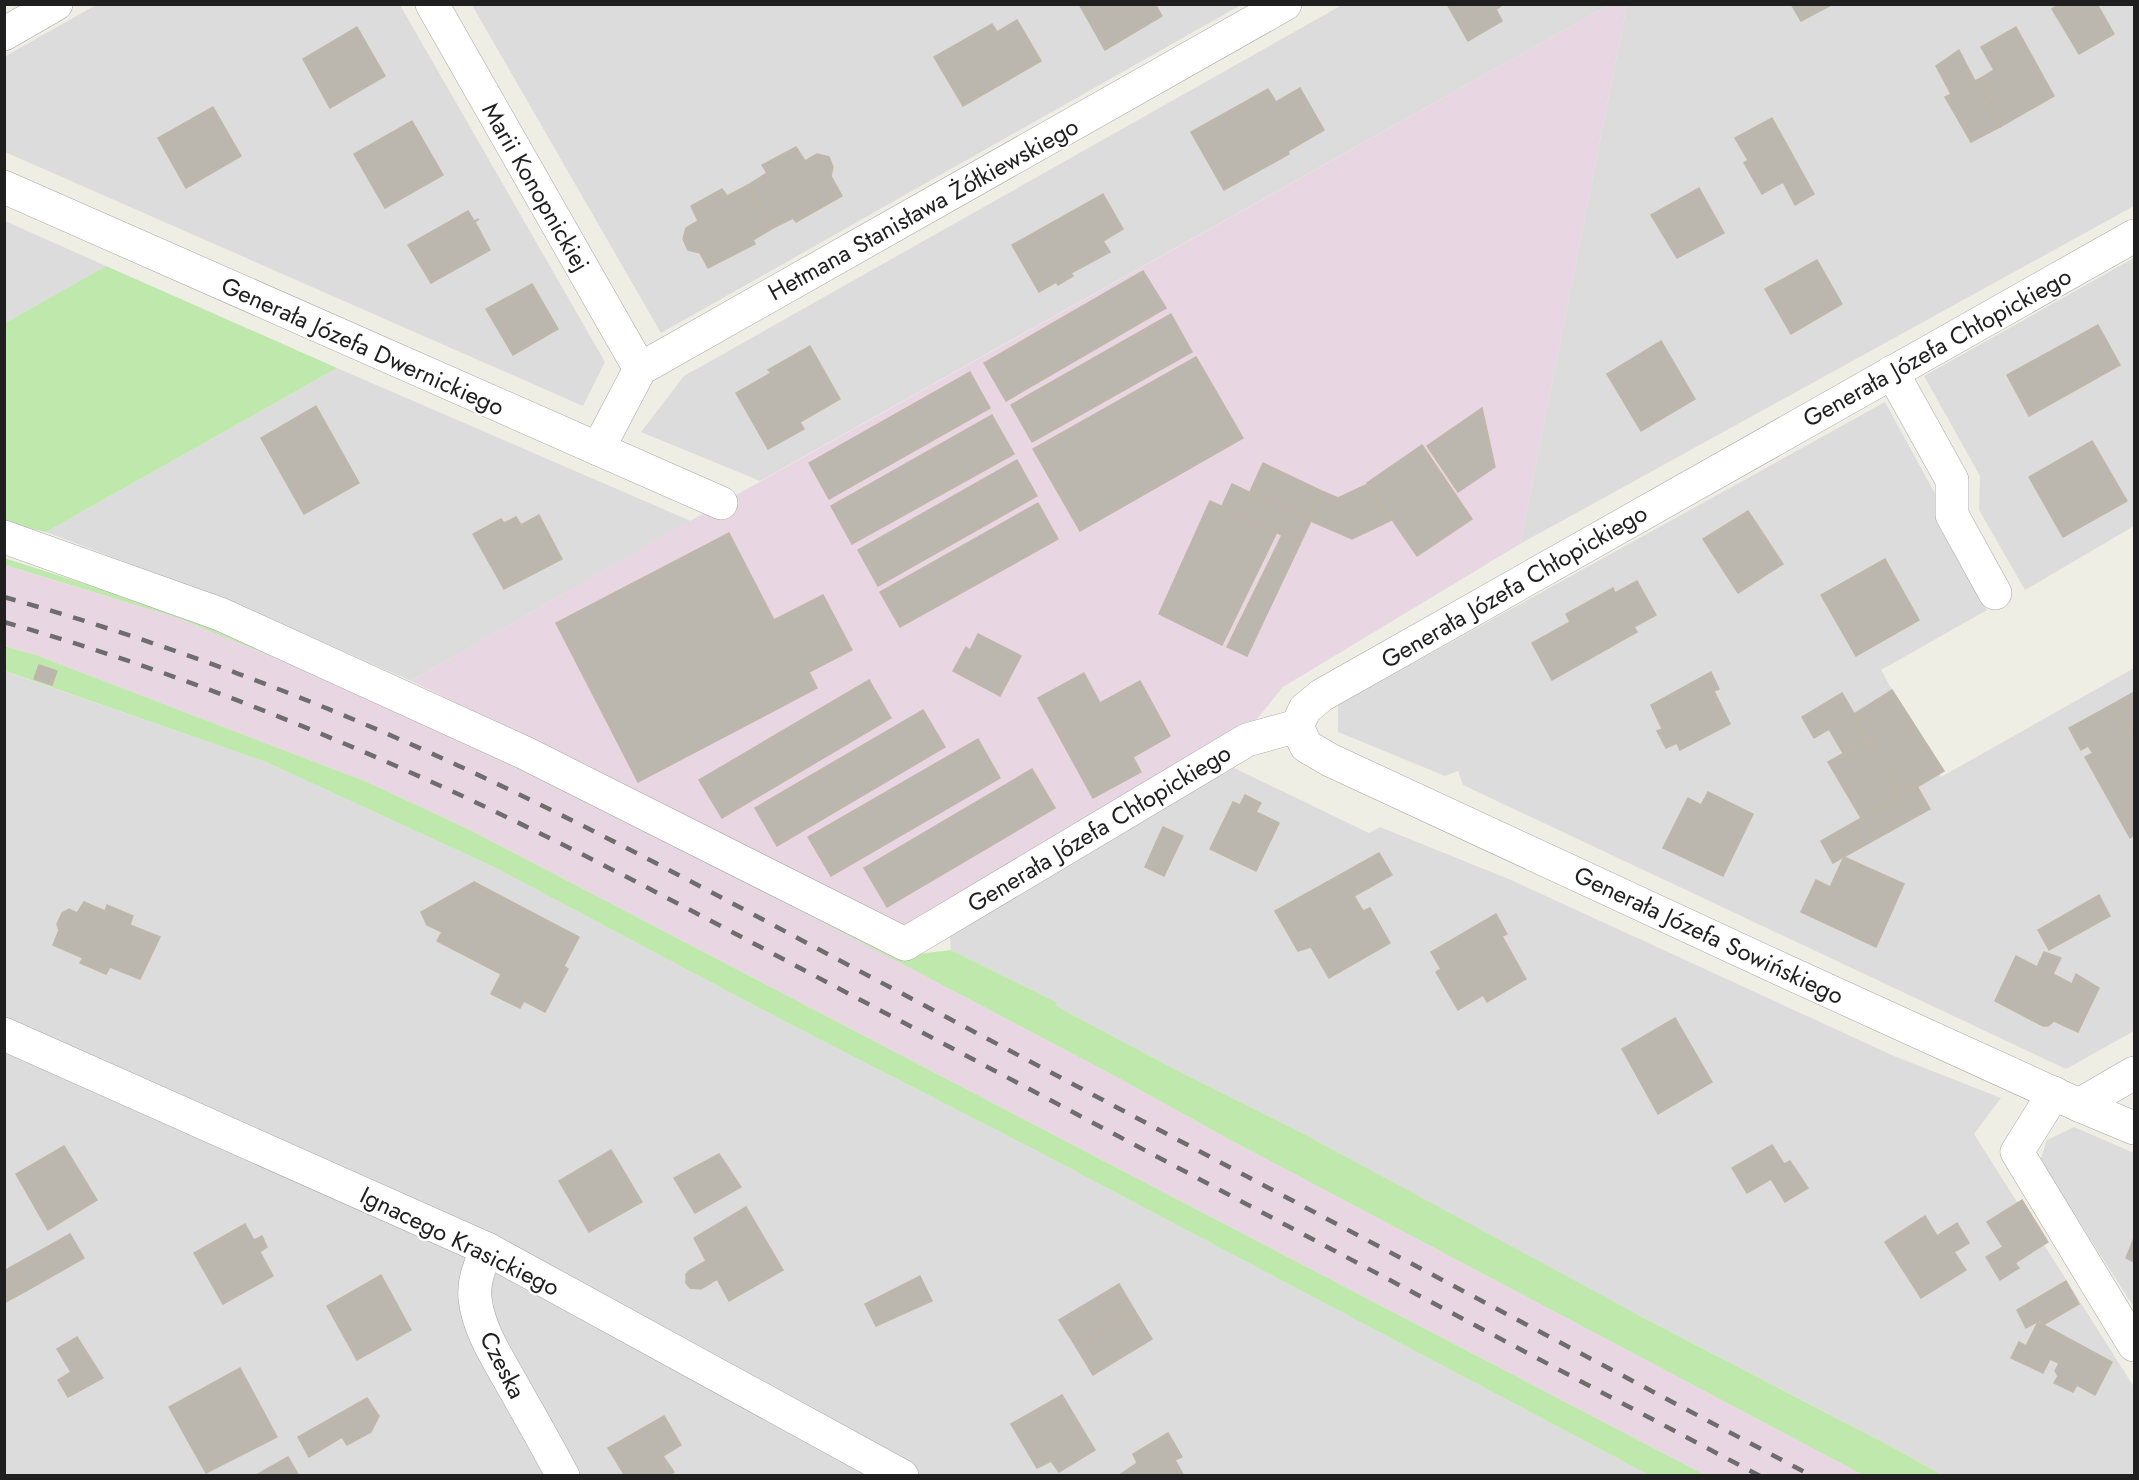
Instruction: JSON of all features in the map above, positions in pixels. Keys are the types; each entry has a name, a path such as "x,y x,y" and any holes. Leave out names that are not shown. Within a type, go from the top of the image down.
{"street":[{"path":"4,34 56,4"},
{"name":"Marii Konopnickiej","path":"432,4 640,369"},
{"name":"Hetmana Stanisława Żółkiewskiego","path":"640,369 1285,4"},
{"name":"Generała Józefa Dwernickiego","path":"4,187 721,503"},
{"name":"Generała Józefa Chłopickiego","path":"4,537 220,614 525,753 904,944 1248,740 1297,726 1305,709 1322,695 2134,236"},
{"path":"598,449 640,369"},
{"path":"1892,372 1952,480 1952,515 1995,593"},
{"name":"Generała Józefa Sowińskiego","path":"1297,726 1306,746 1330,760 1774,966 2134,1128"},
{"name":"Ignacego Krasickiego","path":"4,1034 487,1249 902,1476"},
{"path":"2134,1073 2066,1099 2017,1152 2134,1346"},
{"name":"Czeska","path":"487,1249 478,1270 475,1286 479,1317 492,1348 563,1476"}],"shaded area":[{"path":"96,5 400,5 605,362 583,406 5,152 4,57"},
{"path":"472,5 1241,5 661,333"},
{"path":"1342,5 1609,5 760,481 641,432 684,376"},
{"path":"1609,5 1627,5 1520,544 1283,687 1243,736 909,933 639,792 411,681 697,517"},
{"path":"1627,5 2134,5 2134,206 1520,544"},
{"path":"5,221 106,266 5,323"},
{"path":"2134,258 2134,526 2025,590 1979,510 1980,476 1924,376"},
{"path":"337,368 691,521 411,681 236,604 46,532"},
{"path":"1885,402 1939,501 1940,529 1987,610 1881,670 1941,777 2134,668 2134,1031 2066,1069 1463,785 1458,771 1445,776 1338,732 1338,705"},
{"path":"4,565 178,618 398,708 610,810 1863,1475 1705,1475 470,830 367,782 36,655 5,646"},
{"path":"4,671 266,762 496,868 1649,1475 5,1475"},
{"path":"1234,768 1369,833 1380,827 1511,880 1894,1056 2001,1098 1974,1134 2134,1387 2134,1475 1942,1475 1577,1283 1304,1134 1056,1006 1056,1002 951,950 949,925"},
{"path":"2074,1127 2134,1153 2134,1307 2040,1161 2047,1140"}],"green space":[{"path":"106,266 337,368 46,532 5,523 5,323"},
{"path":"4,558 179,614 398,702 901,956 951,950 1056,1002 1056,1006 1304,1134 1642,1317 1942,1475 1863,1475 1234,1142 1111,1074 610,810 504,757 293,665 178,618 5,565"},
{"path":"4,646 36,655 367,782 470,830 1705,1475 1649,1475 496,868 266,762 5,671"}],"building":[{"path":"1079,4 1155,4 1162,16 1105,50"},
{"path":"1447,4 1504,4 1496,9 1502,21 1468,41"},
{"path":"1791,4 1833,4 1801,21"},
{"path":"2059,4 2097,4 2114,34 2079,54 2052,9"},
{"path":"1017,20 1041,61 963,106 934,57 992,24 997,32"},
{"path":"357,27 385,76 330,108 303,59"},
{"path":"2016,27 2054,96 2000,127 1985,102 1992,97 1981,78 1994,70 1981,47"},
{"path":"1959,50 1975,81 1981,78 1992,97 1985,102 2000,127 1971,142 1945,97 1951,94 1936,66"},
{"path":"1300,88 1324,130 1288,151 1289,154 1224,190 1191,132 1268,89 1276,102"},
{"path":"213,107 241,156 186,188 158,138"},
{"path":"1772,118 1814,194 1795,205 1783,182 1762,194 1744,163 1748,160 1735,138"},
{"path":"412,121 443,175 385,208 354,154"},
{"path":"796,147 805,161 817,154 829,157 833,167 831,176 842,196 796,222 793,218 773,228 748,185 767,173 762,165"},
{"path":"748,185 773,228 753,240 755,244 708,268 700,253 688,250 683,239 686,228 698,221 691,206 722,189 727,196"},
{"path":"1699,188 1724,233 1677,258 1651,215"},
{"path":"1103,194 1123,229 1103,241 1110,252 1071,273 1073,276 1058,285 1056,282 1039,292 1012,245"},
{"path":"468,211 474,221 479,219 475,222 490,250 431,283 408,245"},
{"path":"1817,260 1842,304 1791,334 1765,289"},
{"path":"1143,271 1166,308 1006,401 984,363"},
{"path":"532,284 558,329 513,355 486,309"},
{"path":"1171,314 1192,352 1032,442 1011,405"},
{"path":"2098,325 2120,365 2029,416 2007,375"},
{"path":"1661,341 1695,399 1641,431 1607,374"},
{"path":"810,346 840,399 800,422 804,429 768,449 736,393 771,373 768,370"},
{"path":"1196,357 1243,438 1080,531 1033,449"},
{"path":"970,372 990,408 829,499 809,463"},
{"path":"316,406 359,483 304,514 261,438"},
{"path":"1482,408 1495,467 1458,492 1427,446"},
{"path":"992,415 1014,454 852,544 831,506"},
{"path":"2092,441 2127,501 2063,537 2029,477"},
{"path":"1422,445 1472,519 1417,556 1367,483"},
{"path":"1017,460 1037,496 878,586 858,550"},
{"path":"1263,463 1324,492 1311,521 1250,492"},
{"path":"1232,484 1311,521 1300,544 1222,506"},
{"path":"1368,484 1392,520 1352,539 1311,521 1324,492 1338,498"},
{"path":"1210,501 1277,532 1222,645 1159,614"},
{"path":"1038,503 1058,539 900,627 880,592"},
{"path":"1748,511 1783,564 1738,593 1703,539"},
{"path":"539,515 562,559 504,589 473,534 501,519 504,523 516,517 521,525"},
{"path":"729,533 774,620 823,595 852,650 809,672 817,688 638,782 556,623"},
{"path":"1282,535 1300,544 1247,656 1227,647"},
{"path":"1885,559 1919,620 1856,656 1821,595"},
{"path":"1637,581 1656,615 1634,627 1637,632 1552,680 1532,643 1570,622 1566,614 1613,588 1615,593"},
{"path":"978,634 1021,656 1000,696 953,671 966,647 970,650"},
{"path":"39,665 57,671 52,685 34,679"},
{"path":"1711,672 1719,689 1714,691 1730,724 1680,750 1677,743 1666,748 1657,731 1662,729 1651,705"},
{"path":"1084,673 1100,703 1140,681 1170,736 1133,757 1141,772 1093,798 1038,698"},
{"path":"869,680 891,718 722,818 699,780"},
{"path":"1892,690 1944,771 1902,796 1854,714"},
{"path":"2134,692 2134,743 2113,704"},
{"path":"1842,693 1869,739 1843,753 1829,729 1814,738 1802,717"},
{"path":"2113,704 2134,743 2134,835 2130,838 2085,757 2093,753 2088,746 2081,750 2069,728"},
{"path":"923,710 945,747 777,846 755,808"},
{"path":"978,739 1000,778 831,876 808,837"},
{"path":"1869,739 1902,796 1861,818 1828,762"},
{"path":"1032,769 1055,808 887,907 864,868"},
{"path":"1917,786 1930,809 1833,863 1821,841"},
{"path":"1708,792 1753,814 1723,876 1663,848 1688,798 1701,805"},
{"path":"1245,795 1261,803 1256,812 1279,823 1256,871 1210,849 1233,802 1240,805"},
{"path":"1163,827 1183,836 1164,876 1145,867"},
{"path":"1379,853 1392,875 1354,896 1363,911 1370,908 1390,943 1329,978 1311,947 1298,951 1275,911"},
{"path":"1844,857 1904,884 1876,947 1801,912 1816,880 1830,887"},
{"path":"474,882 579,937 564,966 568,969 545,1012 524,1001 520,1008 491,994 501,974 437,941 442,932 427,925 421,912"},
{"path":"2099,895 2110,916 2049,950 2038,930"},
{"path":"84,902 105,911 107,905 133,916 130,925 160,937 140,979 110,967 106,974 80,963 83,958 53,945 59,930 57,924 62,913 69,909 77,913"},
{"path":"1496,914 1507,934 1502,936 1526,979 1487,1002 1483,995 1458,1010 1436,972 1441,969 1431,952"},
{"path":"2044,952 2061,958 2053,974 2072,984 2076,974 2099,988 2078,1032 2054,1021 2048,1026 2043,1026 1995,1001 2016,956 2037,967"},
{"path":"1675,1018 1712,1082 1658,1114 1622,1049"},
{"path":"1772,1145 1784,1164 1790,1161 1808,1188 1785,1202 1771,1179 1747,1193 1732,1168"},
{"path":"64,1146 97,1200 48,1230 16,1174"},
{"path":"611,1150 642,1202 589,1232 559,1181"},
{"path":"719,1154 741,1187 695,1213 674,1178"},
{"path":"2022,1200 2048,1242 2015,1263 2019,1268 2000,1280 1986,1257 2003,1247 1987,1222"},
{"path":"746,1207 783,1270 729,1301 717,1279 701,1289 690,1288 686,1283 686,1274 706,1261 694,1238"},
{"path":"1925,1216 1937,1236 1957,1223 1969,1243 1954,1252 1966,1270 1921,1298 1885,1242"},
{"path":"245,1224 254,1240 262,1236 267,1247 260,1252 273,1276 223,1304 194,1253"},
{"path":"70,1234 84,1258 26,1291 11,1267"},
{"path":"2134,1238 2134,1262 2126,1258"},
{"path":"11,1267 26,1291 4,1303 4,1271"},
{"path":"381,1275 411,1330 357,1360 327,1306"},
{"path":"920,1276 932,1301 876,1326 865,1304"},
{"path":"2066,1281 2079,1304 2043,1325 2040,1320 2026,1328 2017,1310"},
{"path":"1119,1284 1135,1311 1076,1347 1059,1320"},
{"path":"1135,1311 1152,1339 1093,1375 1076,1347"},
{"path":"2038,1322 2112,1362 2095,1395 2077,1385 2073,1392 2054,1383 2058,1376 2055,1371 2059,1363 2050,1359 2043,1373 2011,1358 2019,1342 2026,1346"},
{"path":"77,1337 103,1378 68,1397 58,1380 71,1372 57,1349"},
{"path":"240,1368 277,1437 206,1473 169,1407"},
{"path":"1062,1395 1095,1450 1059,1472 1051,1461 1037,1468 1011,1424"},
{"path":"367,1398 379,1416 371,1432 347,1445 342,1437 309,1457 298,1437"},
{"path":"664,1416 681,1445 663,1456 674,1472 669,1476 625,1476 608,1448"},
{"path":"1168,1433 1182,1457 1175,1460 1184,1476 1118,1476 1137,1463 1133,1454"},
{"path":"288,1457 299,1476 255,1476 265,1470"}],"railway":[{"path":"4,597 120,632 292,694 404,741 575,822 1812,1476"},
{"path":"4,622 117,657 283,718 502,815 725,928 1760,1476"}]}
